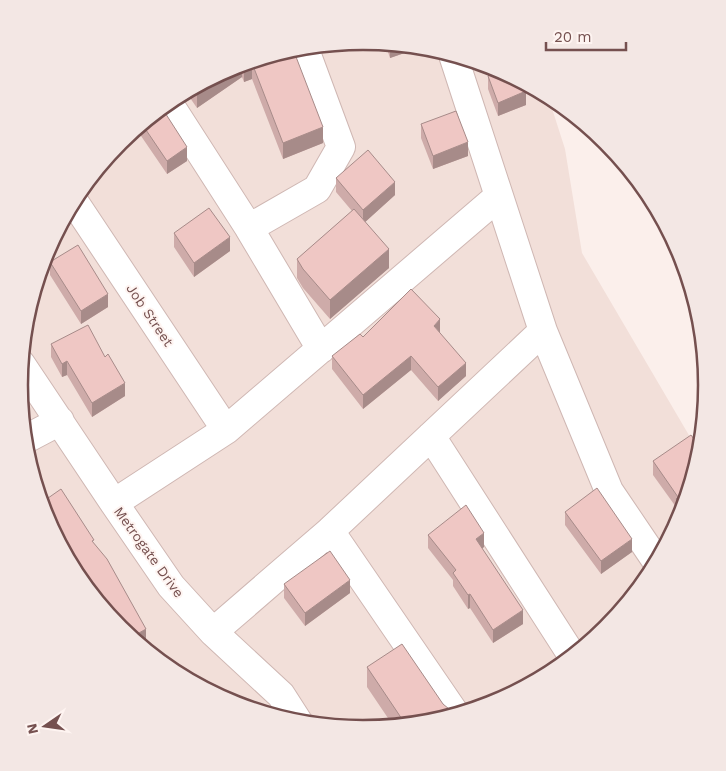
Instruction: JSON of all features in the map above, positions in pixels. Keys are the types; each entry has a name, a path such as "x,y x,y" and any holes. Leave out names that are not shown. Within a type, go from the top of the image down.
{"street":[{"path":"249,228 317,190 341,147 307,55"},
{"path":"454,62 542,331 609,491 653,555"},
{"path":"173,110 249,228 322,349"},
{"path":"114,503 226,430 499,196"},
{"name":"Job Street","path":"79,207 226,430"},
{"path":"213,632 330,531 542,331"},
{"name":"Metrogate Drive","path":"28,374 171,586 213,632 281,695 293,714"},
{"path":"31,436 60,421"},
{"path":"431,436 569,650"},
{"path":"330,531 452,709"}],"shaded area":[{"path":"341,51 385,51 428,56 450,61 491,76 531,95 552,109 565,149 582,253 693,443 681,493 673,514 654,553 642,572 615,607 584,638 531,676 471,703 450,710 407,718 363,721 341,720 298,715 276,710 215,686 195,676 159,652 111,607 72,553 45,493 30,429 28,364 30,342 39,299 45,278 62,237 72,218 97,181 142,133 195,95 235,76 276,61 298,56"}],"building":[{"path":"296,56 323,127 283,143 254,68"},
{"path":"488,76 491,76 524,92 498,103"},
{"path":"456,111 468,142 433,156 421,124"},
{"path":"166,114 187,147 167,161 146,130"},
{"path":"368,150 395,182 363,210 336,178"},
{"path":"209,208 230,237 194,263 174,233"},
{"path":"354,209 389,249 330,300 303,269 297,259"},
{"path":"78,245 108,294 81,311 51,263"},
{"path":"411,289 440,319 434,326 466,363 438,387 411,356 363,395 332,356 360,334 363,337"},
{"path":"88,325 105,357 108,354 125,383 92,403 67,361 62,364 51,344"},
{"path":"691,435 694,439 678,501 676,499 678,497 653,461"},
{"path":"597,488 632,539 601,561 565,512"},
{"path":"61,489 94,540 92,541 107,559 146,629 138,634 97,590 72,553 47,499"},
{"path":"466,505 484,533 476,539 523,610 493,630 470,594 468,595 453,573 456,570 428,535"},
{"path":"330,551 350,580 305,613 284,584"},
{"path":"402,644 443,704 451,710 402,718 367,667"}]}
